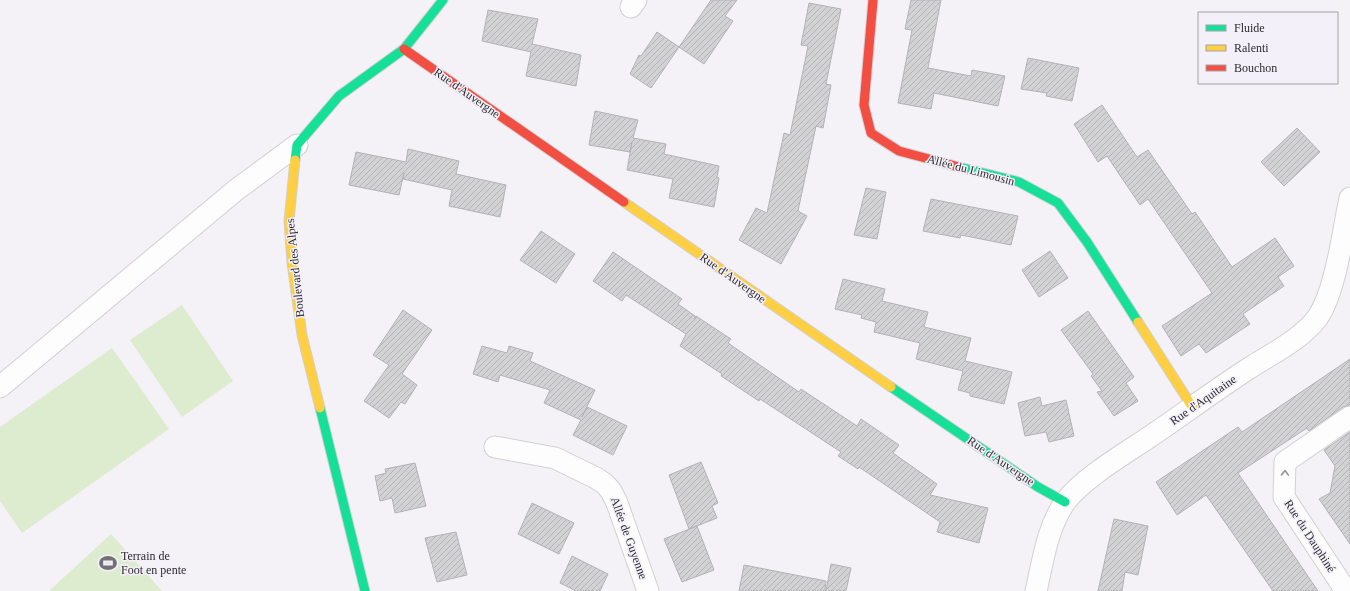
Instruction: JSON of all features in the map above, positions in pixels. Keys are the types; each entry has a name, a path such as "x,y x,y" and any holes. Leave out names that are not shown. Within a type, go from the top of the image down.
{"street":[{"path":"0,387 236,190 297,145 339,96 404,49 443,0"},
{"name":"Allée du Limousin","path":"873,0 864,105 872,133 899,151 1019,182 1058,204 1087,242 1193,408"},
{"name":"Rue d'Auvergne","path":"404,49 768,303 1038,487 1065,502"},
{"name":"Boulevard des Alpes","path":"297,145 289,221 292,263 302,335 365,591"},
{"name":"Rue d'Aquitaine","path":"1036,591 1046,546 1051,531 1065,502 1081,485 1302,334 1317,318 1327,302 1350,198"},
{"name":"Rue du Dauphiné","path":"1346,591 1284,498 1285,462 1350,417"},
{"name":"Allée de Guyenne","path":"495,447 554,458 596,478 604,484 611,491 617,504 648,591"}],"green space":[{"path":"182,305 233,381 182,417 130,340"},
{"path":"112,348 169,429 22,533 0,501 0,427"},
{"name":"Terrain de Foot en pente","path":"111,534 162,591 49,591"}],"building":[{"path":"711,0 737,0 725,16 733,21 704,64 679,47"},
{"path":"911,0 941,0 928,68 971,76 972,70 1005,76 998,106 934,93 931,109 898,103 912,30 905,29"},
{"path":"809,3 841,9 826,84 831,85 823,128 816,126 798,211 807,216 781,264 739,240 756,208 767,213 784,133 790,135 808,46 801,45"},
{"path":"488,10 538,19 532,44 581,55 576,86 526,76 531,52 482,41"},
{"path":"657,32 679,47 651,88 630,74 639,55 641,56"},
{"path":"1028,58 1079,68 1072,101 1046,96 1047,93 1021,89"},
{"path":"1102,105 1137,157 1148,150 1192,214 1195,212 1232,267 1275,238 1294,266 1278,277 1284,286 1243,314 1250,324 1206,353 1199,344 1181,356 1162,326 1212,293 1148,199 1140,205 1107,156 1098,162 1074,124"},
{"path":"595,111 638,120 633,138 666,144 664,154 719,166 717,177 719,178 714,207 669,198 673,179 627,170 632,142 630,152 589,145"},
{"path":"1297,128 1320,152 1284,186 1261,162"},
{"path":"408,149 459,161 456,174 506,185 500,217 449,206 452,190 403,179 404,173 399,195 349,185 356,152 406,162"},
{"path":"866,188 886,192 877,239 854,235"},
{"path":"931,199 1018,216 1011,245 961,235 960,238 923,231"},
{"path":"541,231 575,254 556,283 520,260"},
{"path":"1050,251 1068,278 1039,297 1022,270"},
{"path":"613,252 682,299 678,304 695,316 695,319 696,316 731,339 728,343 799,392 801,389 857,426 861,419 899,445 893,453 937,484 930,495 988,508 979,543 937,532 940,522 859,467 858,469 838,456 841,452 760,399 759,401 721,376 722,374 680,346 686,334 626,295 622,301 593,281"},
{"path":"843,279 885,289 882,301 928,312 924,327 971,338 965,361 1012,372 1004,404 970,396 970,393 958,390 963,371 916,359 920,343 874,332 876,322 861,318 862,315 835,309"},
{"path":"403,310 432,330 402,374 417,385 405,404 401,402 389,418 364,401 389,365 373,355"},
{"path":"1088,311 1134,377 1126,383 1138,401 1114,416 1097,392 1102,391 1091,376 1093,374 1061,330"},
{"path":"482,346 507,353 509,346 533,353 530,361 595,390 582,417 587,407 627,426 613,455 573,435 581,420 544,403 550,390 500,375 498,382 473,374"},
{"path":"1350,359 1350,405 1343,407 1309,431 1307,428 1238,473 1318,591 1273,591 1206,495 1177,515 1156,482 1238,427 1242,432"},
{"path":"1040,397 1042,406 1066,400 1074,436 1049,442 1046,432 1025,436 1018,403"},
{"path":"1350,432 1350,544 1319,499 1330,493 1335,466 1324,450"},
{"path":"701,462 718,503 712,506 717,518 689,529 669,475"},
{"path":"415,463 426,506 395,513 392,498 380,501 375,476 386,473 385,469"},
{"path":"532,503 574,523 559,554 518,534"},
{"path":"1114,519 1148,526 1138,575 1125,572 1122,591 1098,591"},
{"path":"697,526 714,570 682,582 664,539"},
{"path":"456,532 467,575 437,582 425,538"},
{"path":"572,556 608,574 600,591 576,591 560,583"},
{"path":"831,564 851,568 846,591 826,591"},
{"path":"744,565 826,581 825,591 739,591"}],"traffic: fast":[{"path":"295,160 297,145 339,96 404,49 443,0"},
{"path":"959,167 1019,182 1058,203 1087,242 1138,322"},
{"path":"891,387 1038,487 1065,502"},
{"path":"320,408 365,591"}],"traffic: slow":[{"path":"295,160 289,221 292,263 302,335 320,408"},
{"path":"624,202 891,387"},
{"path":"1138,322 1193,408"}],"traffic: jam":[{"path":"873,0 864,105 871,133 899,151 959,167"},
{"path":"404,49 624,202"}],"place":[{"name":"Terrain de Foot en pente","path":"108,563"}]}
